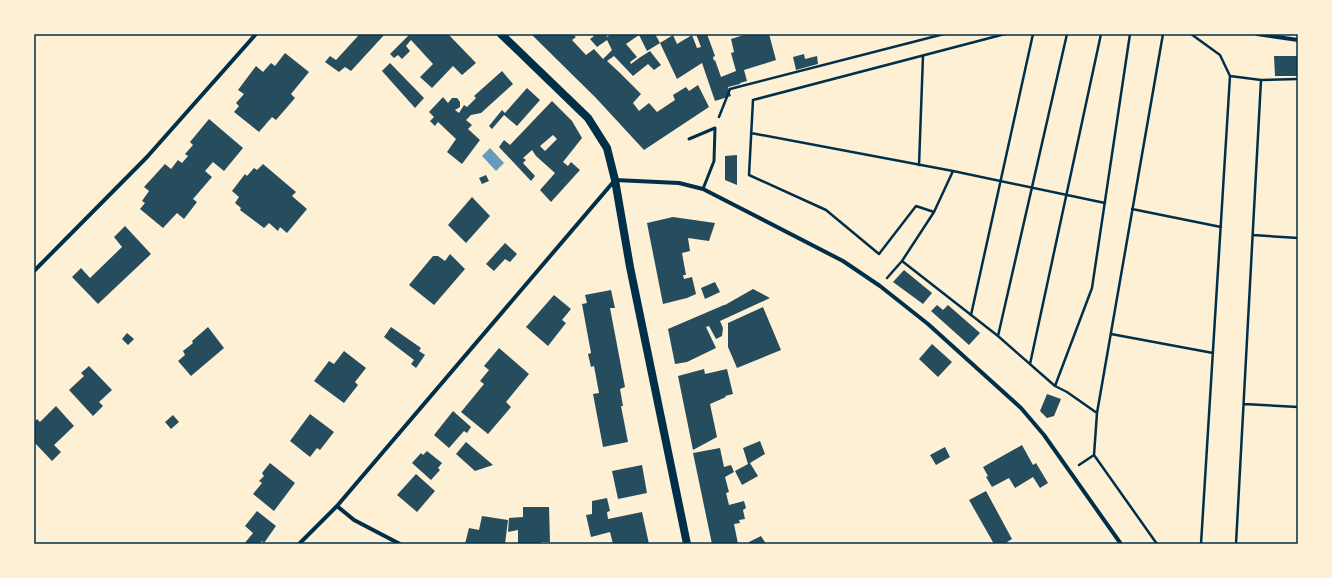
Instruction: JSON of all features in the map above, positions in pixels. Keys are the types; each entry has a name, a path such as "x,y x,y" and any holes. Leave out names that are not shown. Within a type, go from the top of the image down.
{"main road":[{"path":"502,34 588,118 607,148 687,544"}],"street":[{"path":"34,271 147,157 256,34"},
{"path":"1257,34 1298,40"},
{"path":"299,544 337,506 614,180 679,183 703,189 843,260 880,286 928,324 1021,408 1044,435 1121,544"},
{"path":"337,506 354,520 400,544"}],"lane":[{"path":"689,139 715,128 714,162 703,189"}],"path":[{"path":"715,128 730,89 944,34"},
{"path":"934,212 916,206 879,254 826,210 749,175 753,100 1005,34"},
{"path":"971,315 1033,34"},
{"path":"998,336 1067,34"},
{"path":"1030,364 1101,34"},
{"path":"1054,386 1092,288 1130,34"},
{"path":"1157,544 1094,455 1097,413 1163,34"},
{"path":"1191,34 1220,55 1230,76 1201,544"},
{"path":"919,165 923,56"},
{"path":"1230,76 1261,80 1298,79"},
{"path":"1236,544 1261,80"},
{"path":"751,133 953,171 1105,203"},
{"path":"880,286 902,260 934,212 953,171"},
{"path":"1132,209 1221,227"},
{"path":"1253,235 1298,238"},
{"path":"902,260 998,336 1054,386 1067,392 1097,413"},
{"path":"1110,334 1213,354"},
{"path":"1244,404 1298,407"},
{"path":"1070,471 1094,455"}],"water":[{"path":"490,148 504,163 496,171 482,156"}],"building":[{"path":"356,34 385,34 351,71 345,67 339,72 325,62 330,56 336,60 358,36"},
{"path":"410,34 448,34 476,63 462,75 453,66 432,88 420,77 433,64 411,40 406,46 410,51 402,59 398,55 394,58 390,54"},
{"path":"531,34 572,34 576,37 572,40 586,55 594,49 603,59 612,50 607,40 597,47 590,39 594,36 592,34 606,34 607,37 611,34 655,34 660,43 647,51 639,35 626,44 637,57 630,62 631,64 650,51 661,65 654,70 648,64 633,76 614,56 607,61 641,94 633,103 639,111 649,103 657,112 675,100 673,95 686,87 689,91 698,85 709,107 644,150 595,97"},
{"path":"696,34 707,34 715,56 713,57 714,61 715,60 721,77 736,71 731,53 734,52 731,39 747,34 769,34 776,60 744,70 747,81 728,87 731,96 715,101 702,63 677,79 660,43 673,35 677,44 692,35 697,48 701,47"},
{"path":"285,53 309,72 291,94 295,98 276,120 272,117 259,132 234,112 239,106 236,103 244,94 238,90 256,66 263,72 271,63 275,66"},
{"path":"804,54 805,59 817,56 818,64 796,70 793,57"},
{"path":"1274,56 1298,56 1298,76 1275,76"},
{"path":"390,63 424,98 415,108 382,71"},
{"path":"502,71 513,84 481,113 471,115 466,120 472,125 468,129 480,140 462,164 447,152 456,139 438,122 435,126 430,121 434,117 429,112 443,97 448,103 452,98 457,98 460,102 460,107 455,110 459,113 464,105 467,107 476,98 474,96"},
{"path":"527,88 540,100 517,126 504,115 492,129 489,126 502,110 505,113"},
{"path":"552,101 572,121 582,138 563,162 568,166 571,162 580,170 551,202 540,190 555,173 536,156 532,150 523,158 526,160 523,163 535,176 531,181 499,147 504,140 510,145","holes":["553,135 557,139 545,151 540,146"]},
{"path":"209,119 243,148 224,171 213,162 205,171 212,177 193,199 197,202 184,219 177,213 163,228 140,209 145,203 142,201 149,191 144,187 165,164 171,169 178,160 182,163 188,156 185,154 193,145 190,142"},
{"path":"737,155 737,185 725,180 725,156"},
{"path":"263,164 296,192 292,196 307,209 287,233 280,227 278,231 269,223 264,228 240,210 241,208 235,203 239,197 232,191 245,174 247,176 254,168 257,170"},
{"path":"486,175 489,181 482,184 479,178"},
{"path":"472,197 490,216 466,243 448,225"},
{"path":"673,217 715,223 709,241 688,238 690,251 682,253 686,275 683,275 684,279 692,277 696,294 687,298 663,304 647,223"},
{"path":"125,226 151,254 98,304 72,277 81,268 90,278 122,247 114,237"},
{"path":"505,243 517,254 510,262 505,259 494,271 486,264"},
{"path":"450,254 465,269 434,305 409,285 433,256 438,256 445,261"},
{"path":"904,270 932,293 923,304 893,282"},
{"path":"715,282 720,292 705,299 701,288"},
{"path":"753,289 770,298 720,321 723,328 722,336 716,339 709,326 706,327 716,348 687,362 675,364 668,329 725,305"},
{"path":"611,290 615,308 610,308 625,387 620,389 623,406 621,406 628,442 603,447 593,394 599,393 594,366 591,367 588,354 591,353 582,304 587,303 585,295"},
{"path":"554,295 571,309 562,320 566,323 548,346 526,327"},
{"path":"937,305 943,310 948,305 980,333 969,345 931,311"},
{"path":"763,307 781,350 737,368 728,347 728,323"},
{"path":"208,327 224,348 191,376 178,361 185,355 183,351"},
{"path":"391,327 421,348 419,351 425,355 416,368 411,364 414,360 384,337"},
{"path":"127,333 134,339 128,345 122,339"},
{"path":"932,344 952,362 938,377 919,359"},
{"path":"499,348 529,374 506,402 511,407 488,434 461,412 484,384 480,381 489,370 484,366"},
{"path":"344,351 366,368 355,382 358,385 344,403 314,381 329,361 334,364"},
{"path":"89,366 112,390 99,402 103,406 93,416 69,390 84,376 81,373"},
{"path":"704,369 705,374 727,369 733,394 725,396 726,397 710,404 717,437 693,450 678,376"},
{"path":"1047,394 1061,399 1054,416 1047,418 1040,411"},
{"path":"56,406 74,426 54,445 61,452 52,461 34,442 34,422 37,419 40,422"},
{"path":"453,411 471,427 467,433 464,431 449,448 434,435"},
{"path":"310,414 334,432 320,450 317,448 310,457 290,441"},
{"path":"173,415 179,422 171,429 165,422"},
{"path":"760,441 765,454 750,463 758,476 742,485 735,471 748,464 743,448"},
{"path":"466,442 493,465 475,471 456,454"},
{"path":"1022,445 1033,465 1036,463 1048,483 1040,488 1033,477 1015,488 1009,478 992,487 986,477 988,476 983,467"},
{"path":"945,447 950,457 936,465 930,455"},
{"path":"720,448 724,467 731,465 734,472 725,477 729,492 726,493 729,505 744,501 746,508 743,510 745,519 739,520 740,523 734,524 738,544 712,544 693,453"},
{"path":"427,451 442,463 438,468 440,470 431,480 412,463 421,453 423,455"},
{"path":"270,463 295,483 274,511 253,494 262,483 259,481 264,476 262,473"},
{"path":"642,465 647,493 618,499 612,471"},
{"path":"416,474 435,491 417,512 397,495"},
{"path":"986,491 1012,539 1004,544 994,544 969,500"},
{"path":"607,498 610,511 607,512 608,519 642,512 649,544 613,544 610,532 591,537 586,515 592,514 592,501"},
{"path":"523,507 549,507 550,542 541,542 541,544 518,544 518,530 508,532 509,518 523,517"},
{"path":"257,511 276,526 264,543 262,541 260,544 244,544 253,533 245,526"},
{"path":"482,516 508,520 505,544 465,544 469,528 479,530"},
{"path":"761,536 766,544 749,544 749,542"}]}
